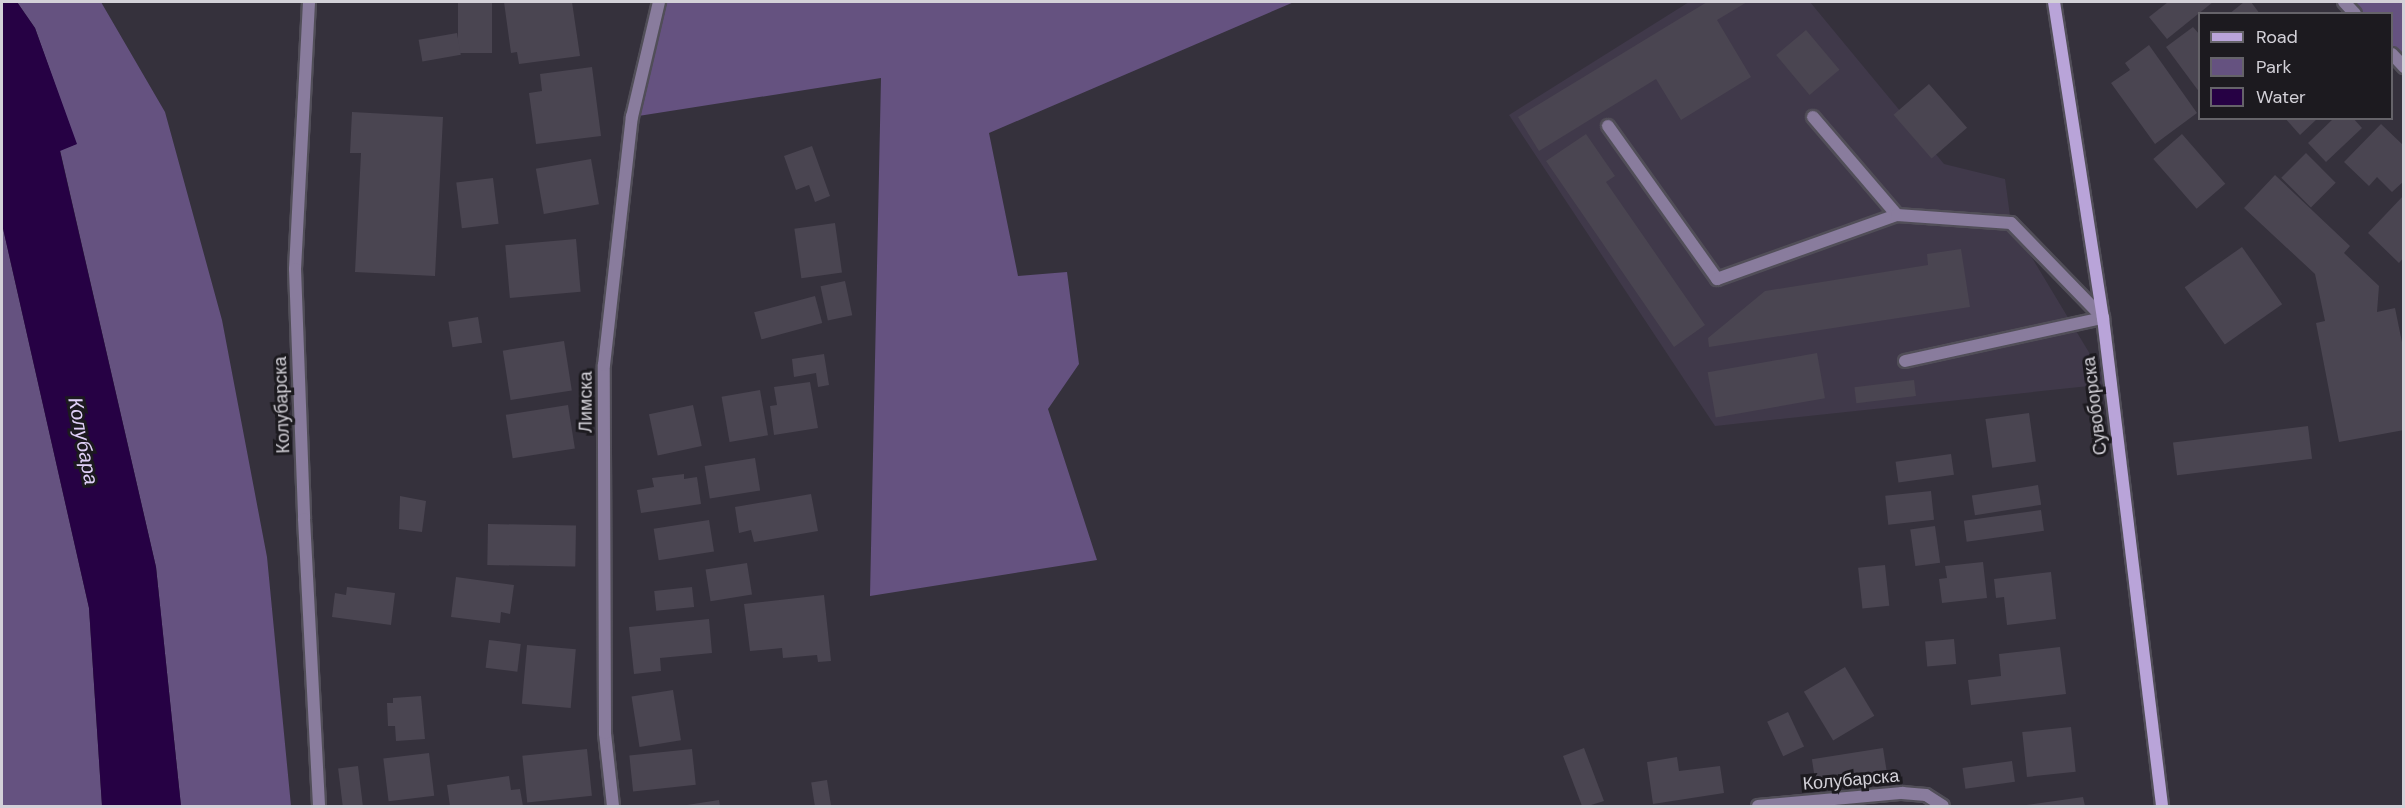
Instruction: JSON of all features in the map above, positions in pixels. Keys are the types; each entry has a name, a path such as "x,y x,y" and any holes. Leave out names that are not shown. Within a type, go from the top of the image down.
{"main road":[{"name":"Сувоборска","path":"2054,2 2103,318 2162,807"}],"street":[{"name":"Колубарска","path":"309,2 295,268 303,519 319,807"},
{"name":"Лимска","path":"613,807 605,733 604,365 632,117 659,2"},
{"path":"1813,117 1897,214"},
{"path":"1608,126 1717,279 1897,214 2011,223 2103,318"},
{"path":"1905,361 2103,318"},
{"name":"Колубарска","path":"1758,807 1902,793 1926,795 1943,807"}],"shaded area":[{"path":"1689,2 1810,2 1944,164 2005,179 2011,223 2108,384 1715,426 1509,115"}],"green space":[{"path":"17,2 101,2 165,112 222,320 267,557 291,806 181,806 156,567 60,150 76,144 35,28"},
{"path":"659,2 1294,2 989,133 1018,276 1067,272 1079,364 1048,409 1097,560 870,596 881,78 632,117"},
{"path":"2345,2 2403,2 2403,67 2393,55 2393,12 2354,12"},
{"path":"2,224 89,608 102,806 2,806"}],"water":[{"name":"Колубара","path":"2,2 17,2 35,28 77,144 60,151 156,567 181,806 102,806 89,608 2,224"}],"building":[{"path":"458,2 492,2 492,53 458,53"},
{"path":"504,2 572,2 580,56 519,64 517,52 511,53"},
{"path":"1707,2 1747,2 1717,20 1751,77 1681,120 1656,79 1539,151 1518,117"},
{"path":"2168,2 2213,2 2167,39 2149,17"},
{"path":"2244,2 2251,2 2258,12 2232,12"},
{"path":"2193,27 2198,33 2198,90 2166,47"},
{"path":"1806,30 1839,70 1810,95 1776,55"},
{"path":"457,33 461,55 422,61 419,40"},
{"path":"2149,45 2197,113 2155,144 2111,83 2130,70 2125,63"},
{"path":"592,67 601,136 536,144 529,93 542,91 540,74"},
{"path":"1929,84 1967,128 1932,159 1894,115"},
{"path":"352,112 443,117 435,276 355,272 361,153 350,153"},
{"path":"2287,120 2316,120 2300,135"},
{"path":"2332,120 2355,120 2362,128 2326,162 2308,143"},
{"path":"2381,124 2404,146 2404,181 2392,192 2377,177 2369,186 2344,162"},
{"path":"1586,134 1615,176 1606,182 1705,325 1674,347 1546,161"},
{"path":"2182,134 2225,184 2197,209 2153,159"},
{"path":"812,146 830,196 815,202 809,185 796,190 784,156"},
{"path":"2306,153 2336,183 2311,207 2281,178"},
{"path":"591,159 599,204 544,214 536,169"},
{"path":"2275,175 2350,246 2344,253 2379,286 2377,312 2395,308 2404,352 2404,430 2339,442 2316,323 2325,321 2315,274 2244,208"},
{"path":"493,178 499,224 462,228 456,183"},
{"path":"2404,195 2404,257 2399,263 2368,233"},
{"path":"835,223 842,273 801,278 794,229"},
{"path":"576,239 581,292 510,298 505,245"},
{"path":"2242,247 2282,304 2225,344 2185,287"},
{"path":"1961,249 1970,307 1709,347 1708,338 1765,291 1928,265 1927,254"},
{"path":"845,281 852,315 828,320 821,286"},
{"path":"815,296 822,323 761,339 754,312"},
{"path":"478,317 482,343 452,347 448,322"},
{"path":"564,341 572,390 511,400 503,351"},
{"path":"1817,353 1825,398 1716,418 1708,372"},
{"path":"824,354 829,385 818,387 816,373 794,377 792,359"},
{"path":"1914,380 1916,396 1856,403 1854,387"},
{"path":"810,382 818,428 774,435 770,406 777,405 774,387"},
{"path":"760,390 768,435 730,442 722,397"},
{"path":"568,405 575,448 513,458 506,415"},
{"path":"693,405 702,446 658,455 649,414"},
{"path":"2029,413 2036,462 1992,468 1985,419"},
{"path":"2308,426 2312,459 2177,475 2173,443"},
{"path":"1951,454 1954,475 1898,483 1896,462"},
{"path":"755,458 760,491 710,499 705,466"},
{"path":"684,474 684,479 697,477 701,504 641,513 637,490 654,487 652,478"},
{"path":"2038,485 2041,505 1975,515 1972,495"},
{"path":"1931,491 1934,520 1888,525 1885,496"},
{"path":"811,494 818,531 754,542 751,530 739,533 735,507"},
{"path":"400,496 426,501 422,532 399,529"},
{"path":"2041,510 2044,531 1967,542 1964,521"},
{"path":"709,520 714,552 659,560 654,529"},
{"path":"488,524 576,526 575,567 487,565"},
{"path":"1935,526 1940,563 1915,566 1910,529"},
{"path":"1983,562 1987,598 1942,603 1939,579 1947,578 1945,566"},
{"path":"747,563 752,595 711,601 706,570"},
{"path":"1885,565 1889,606 1862,609 1858,568"},
{"path":"2051,572 2056,619 2007,625 2004,597 1996,598 1994,579"},
{"path":"456,577 514,585 510,614 501,612 500,623 451,617"},
{"path":"347,587 395,593 391,625 332,617 335,593 346,595"},
{"path":"692,587 694,607 656,611 654,591"},
{"path":"824,595 831,661 818,662 817,655 783,658 782,648 750,651 744,604"},
{"path":"709,619 712,653 660,658 661,671 634,674 629,627"},
{"path":"1954,639 1956,664 1927,666 1925,642"},
{"path":"489,640 521,644 517,672 486,668"},
{"path":"527,645 576,649 571,708 522,704"},
{"path":"2060,647 2066,694 1971,705 1968,680 2001,676 1999,654"},
{"path":"1845,667 1874,716 1833,741 1804,692"},
{"path":"673,690 681,740 639,747 632,697"},
{"path":"421,696 425,739 396,741 395,726 388,726 387,703 393,703 393,698"},
{"path":"1788,712 1804,746 1783,756 1767,722"},
{"path":"2071,727 2076,772 2027,777 2022,732"},
{"path":"1584,748 1604,801 1588,806 1582,806 1563,756"},
{"path":"1883,748 1887,773 1816,784 1812,759"},
{"path":"587,749 592,796 527,803 522,756"},
{"path":"692,749 696,785 633,791 629,756"},
{"path":"429,753 434,796 389,801 383,759"},
{"path":"1677,757 1679,771 1720,766 1724,793 1653,804 1647,762"},
{"path":"2012,761 2015,782 1965,789 1962,768"},
{"path":"358,766 363,806 343,806 338,768"},
{"path":"509,776 511,790 520,789 523,806 450,806 447,785"},
{"path":"827,780 831,806 815,806 811,783"},
{"path":"2083,797 2085,806 2026,806 2026,805"},
{"path":"719,800 720,806 687,806 687,805"}]}
